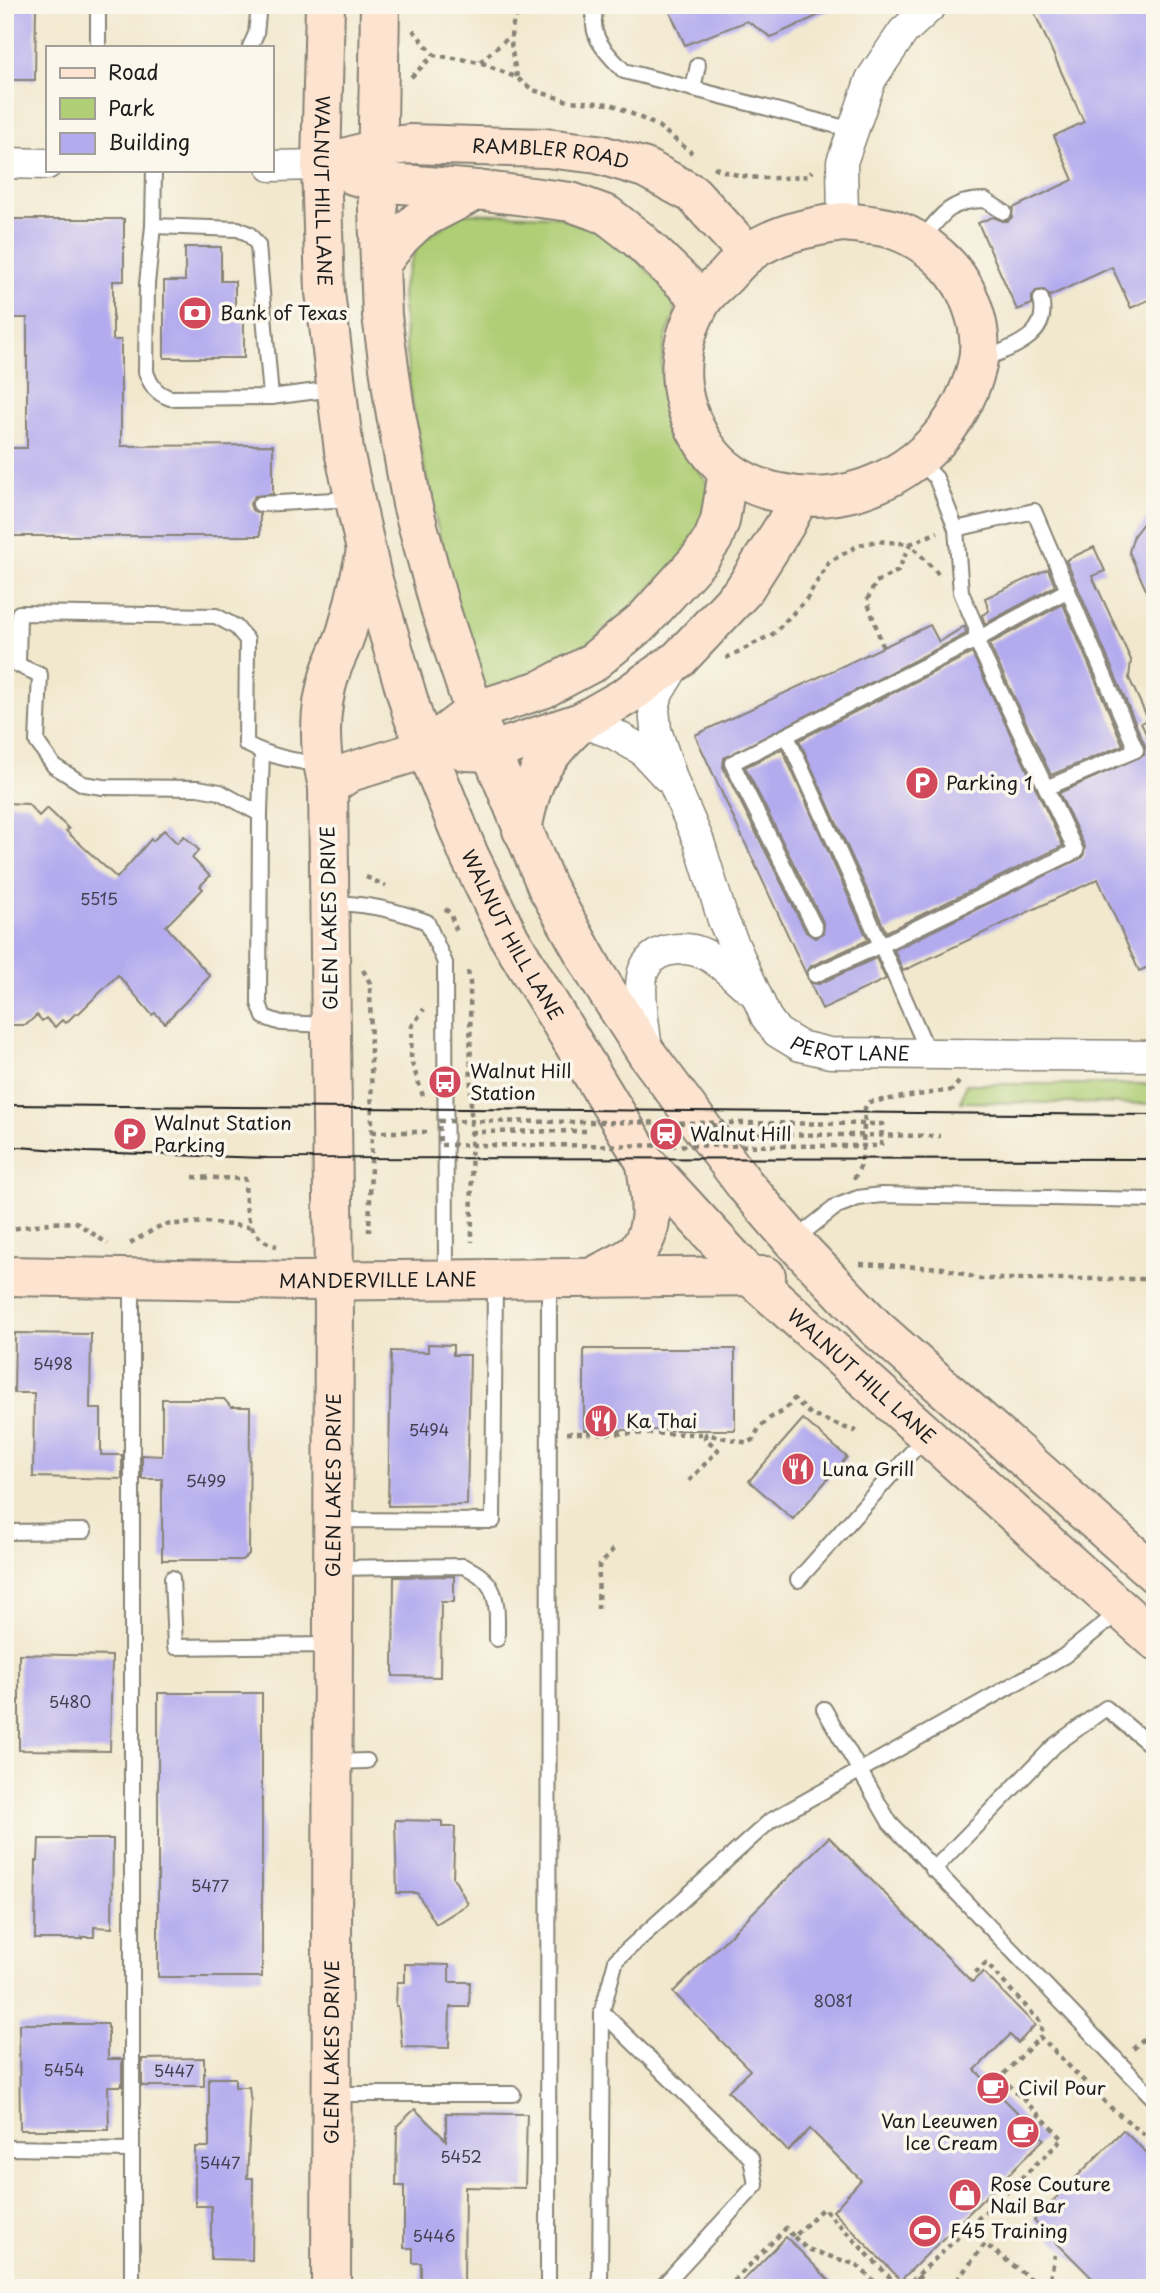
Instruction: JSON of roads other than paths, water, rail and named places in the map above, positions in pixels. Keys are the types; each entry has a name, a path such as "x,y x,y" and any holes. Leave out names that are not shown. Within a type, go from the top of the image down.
{"street":[{"name":"WALNUT HILL LANE","path":"325,5 321,165 325,292 344,451 392,650 425,749 469,855 510,939 646,1163 749,1275 1155,1640"},
{"path":"380,5 378,165 384,329 412,504 440,608 474,711 522,830 559,909 595,973 648,1054 745,1185 793,1241 876,1328 1155,1576 1121,1611"},
{"path":"843,222 842,162 871,79 903,32 932,5"},
{"name":"RAMBLER ROAD","path":"378,165 409,144 545,148 598,154 645,168 693,194 748,254"},
{"path":"5,163 46,164"},
{"name":"RAMBLER ROAD","path":"273,166 378,165 477,190 571,202 607,215 638,239 702,300"},
{"path":"381,263 401,237 419,220 477,190"},
{"path":"843,222 895,230 920,243 941,258 961,279 979,335 979,362 959,414 944,435 919,460 886,480 827,497 799,498 760,489 728,471 707,449 689,419 682,391 681,361 687,334 702,300 748,254 807,227 843,222"},
{"path":"425,749 474,711 566,679 592,663 644,620 685,576 713,539 722,511 728,471"},
{"path":"325,775 350,772 425,749 490,752 581,722 625,697 679,659 743,592 799,498"},
{"name":"GLEN LAKES DRIVE","path":"331,2288 331,2094 349,1762 332,1645 334,1281 329,903 322,709 331,672 346,631 366,551"},
{"name":"PEROT LANE","path":"679,659 659,693 654,708 656,730 674,784 699,842 720,911 766,1017 777,1032 800,1046 830,1053 1155,1056"},
{"path":"581,722 614,734 642,750 674,784"},
{"path":"522,830 528,797 537,774 551,750 581,722"},
{"path":"648,1054 642,974 648,961 661,952 681,947 699,950 756,995"},
{"path":"591,1278 635,1253 649,1229 652,1212 646,1163"},
{"name":"MANDERVILLE LANE","path":"5,1276 129,1262 334,1281 749,1275 780,1278 790,1282 803,1296 876,1328"}],"lane":[{"path":"98,5 98,46"},
{"path":"250,46 256,34 259,5"},
{"path":"597,5 592,18 599,45 624,71 853,130"},
{"path":"693,89 698,65"},
{"path":"154,172 147,297 146,372 151,386 170,398 271,397 335,388"},
{"path":"920,243 938,219 957,203 985,200 1003,212"},
{"path":"153,226 238,229 249,234 258,246 271,397"},
{"path":"979,362 1032,337 1039,326 1043,308 1041,299"},
{"path":"815,975 1076,851 976,640 976,627 961,592 956,529 936,478 919,460"},
{"path":"260,504 355,499"},
{"path":"956,529 1034,511 1136,750 1046,788"},
{"path":"815,928 733,763 976,640 1068,590"},
{"path":"260,814 220,792 198,788 103,787 83,784 54,766 37,742 40,675 18,666 19,613 216,616 236,626 247,640 246,744 262,752 301,762 325,775"},
{"path":"787,736 929,1054"},
{"path":"262,752 258,1003 264,1017 281,1023 330,1025"},
{"path":"329,903 364,904 392,909 427,922 444,963 446,1279"},
{"path":"793,1241 837,1206 858,1198 881,1195 1155,1200"},
{"path":"129,1262 132,2288"},
{"path":"548,2288 549,1278"},
{"path":"332,1520 493,1521 495,1279"},
{"path":"798,1580 927,1436"},
{"path":"5,1532 84,1531"},
{"path":"333,1568 463,1566 475,1571 489,1583 497,1598 497,1639"},
{"path":"172,1578 175,1647 332,1645"},
{"path":"600,2288 602,2012 616,1960 769,1821 1064,1656 1121,1611"},
{"path":"933,1870 1055,1745 1106,1707 1155,1749"},
{"path":"824,1709 890,1823 1155,2100"},
{"path":"602,2012 751,2158 756,2185 661,2288"},
{"path":"331,2094 513,2094"},
{"path":"5,2148 132,2150"}],"tram line":[{"path":"5,1105 1155,1115"},
{"path":"5,1146 86,1152 267,1158 1155,1159"}],"place":[{"name":"Bank of Texas","path":"195,313"},
{"name":"Parking 1","path":"922,783"},
{"name":"Walnut Hill Station","path":"445,1082"},
{"name":"Walnut Station Parking","path":"130,1134"},
{"name":"Walnut Hill","path":"666,1134"},
{"name":"Ka Thai","path":"601,1421"},
{"name":"Luna Grill","path":"798,1469"},
{"name":"Civil Pour","path":"993,2088"},
{"name":"Van Leeuwen Ice Cream","path":"1023,2132"},
{"name":"Rose Couture Nail Bar","path":"965,2195"},
{"name":"F45 Training","path":"925,2231"}]}
